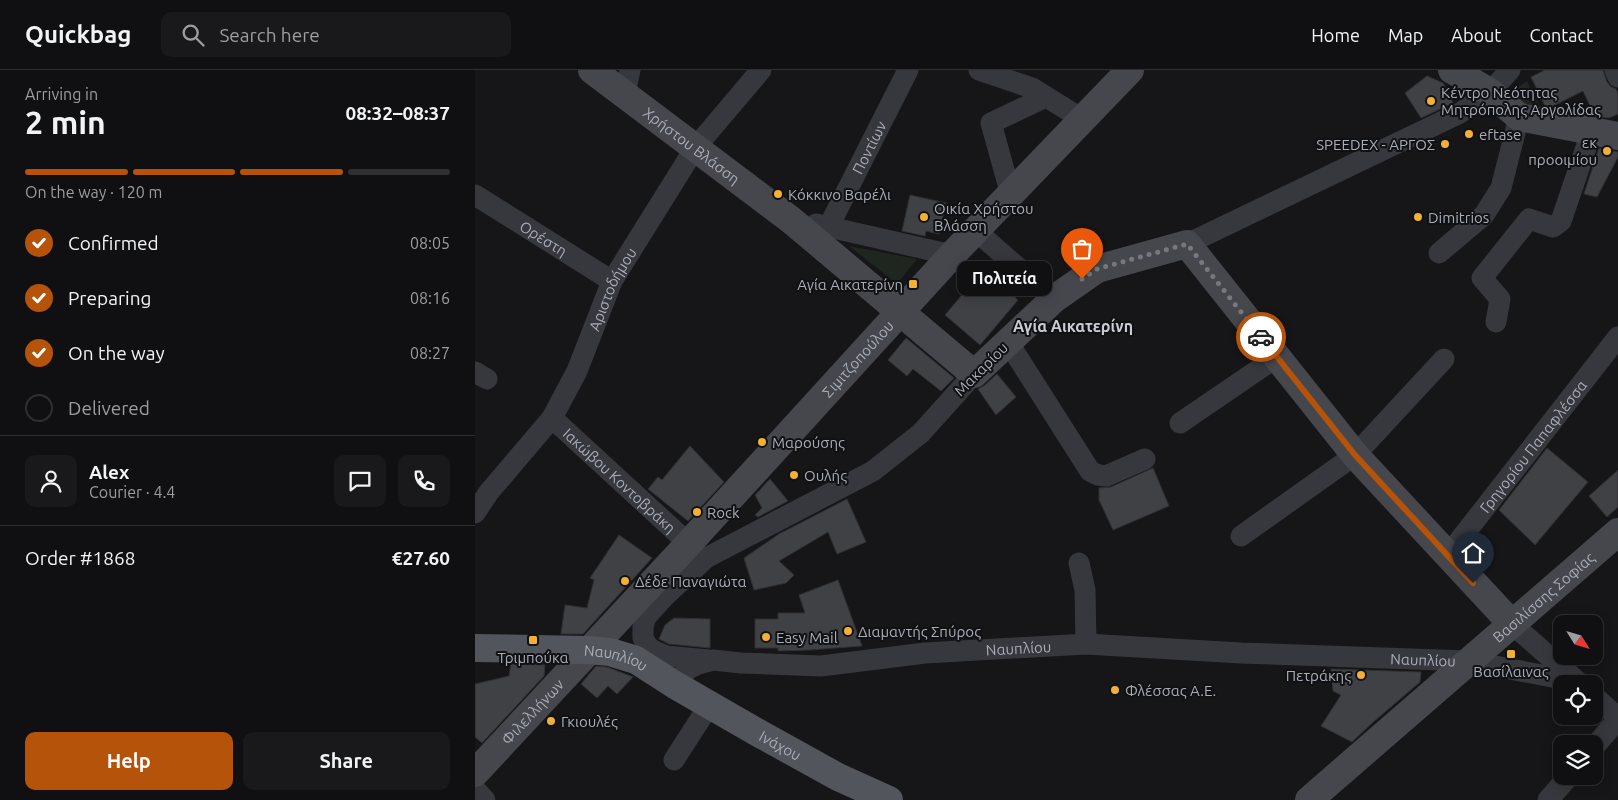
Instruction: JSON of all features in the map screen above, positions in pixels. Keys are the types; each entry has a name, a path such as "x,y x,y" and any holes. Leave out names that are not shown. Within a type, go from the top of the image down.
{"main road":[{"name":"Χρήστου Βλάσση","path":"591,70 627,82 695,148 791,220 974,374"},
{"name":"Σιμιτζοπούλου","path":"588,650 952,256 1130,70"},
{"path":"1452,70 1490,92 1519,117 1605,133"},
{"path":"1187,244 1355,455 1511,624"},
{"name":"Μακαρίου","path":"974,374 1054,299 1097,269 1187,244"},
{"name":"Βασιλίσσης Σοφίας","path":"1309,800 1618,532"},
{"name":"Ναυπλίου","path":"475,648 610,652 636,660 675,685"},
{"name":"Φιλελλήνων","path":"475,772 588,650"},
{"name":"Ινάχου","path":"675,685 838,777 889,800"}],"street":[{"name":"Αριστοδήμου","path":"475,513 489,492 552,418 577,371 612,281 695,148 761,70"},
{"name":"Ποντίων","path":"829,226 908,70"},
{"path":"979,70 1032,88 1083,119"},
{"name":"Μακαρίου","path":"1187,244 1460,113 1490,92 1510,70"},
{"path":"1615,70 1618,77"},
{"path":"1011,194 991,123 1046,97"},
{"path":"1439,252 1484,215 1501,188 1519,117"},
{"path":"1496,322 1500,299 1482,278 1529,219 1553,227 1561,221 1605,133"},
{"name":"Ορέστη","path":"475,195 612,281"},
{"name":"Χρήστου Βλάσση","path":"791,220 829,226 952,256"},
{"path":"976,231 1054,299"},
{"name":"Γρηγορίου Παπαφλέσσα","path":"1448,555 1618,337"},
{"path":"1008,342 1090,471 1098,475 1107,476 1145,458"},
{"path":"1180,423 1277,357"},
{"path":"1241,536 1355,455 1444,359"},
{"name":"Μακαρίου","path":"713,660 666,656 652,650 643,638 643,627 646,617 665,596 706,558 873,471 921,433 974,374"},
{"name":"Ιακώβου Κοντοβράκη","path":"552,418 695,536"},
{"path":"695,536 725,548"},
{"path":"1079,563 1085,590 1086,644"},
{"path":"1511,624 1570,675"},
{"name":"Ναυπλίου","path":"675,685 688,669 713,660 821,666 925,654 1086,644 1241,653 1469,661 1553,678"},
{"path":"674,760 709,704"},
{"path":"1603,705 1618,719 1603,736"},
{"path":"1548,800 1561,785"},
{"path":"475,789 485,800"}],"shaded area":[{"path":"1527,81 1539,106 1529,109 1512,98 1518,87"},
{"path":"849,246 917,259 897,284"}],"building":[{"path":"1545,70 1603,70 1607,82 1618,93 1618,114 1609,118 1595,116 1583,91 1551,107 1545,106 1531,77"},
{"name":"Κέντρο Νεότητας Μητρόπολης Αργολίδας","path":"1427,76 1443,83 1453,103 1421,118 1405,93"},
{"path":"1599,148 1618,152 1618,157 1597,197 1584,194"},
{"name":"Οικία Χρήστου Βλάσση","path":"910,195 946,203 939,234 926,231 925,236 902,231"},
{"path":"983,270 1018,300 980,345 945,315"},
{"path":"906,338 954,378 941,391 913,369 907,376 888,360"},
{"path":"997,374 1016,397 996,415 978,389"},
{"path":"690,446 724,482 688,521 648,489 658,477 662,480"},
{"path":"1547,448 1588,482 1535,545 1499,510"},
{"path":"1153,468 1169,506 1113,530 1099,500 1099,488 1111,487"},
{"path":"1618,470 1618,507 1607,517 1589,496"},
{"path":"770,479 788,501 758,517 755,515 762,508 755,495"},
{"path":"847,499 866,542 837,554 828,532 779,561 794,575 786,583 754,590 744,558 779,534"},
{"path":"619,535 652,558 583,634 561,634 565,605 587,608 594,580 590,578"},
{"path":"838,580 862,646 778,651 778,648 755,648 755,619 778,619 778,613 805,613 799,595"},
{"path":"674,618 710,619 710,648 669,644 659,639 665,625"},
{"path":"511,664 545,665 544,676 482,743 475,737 475,684 509,676"},
{"path":"596,666 607,667 633,677 617,694 608,686 597,698 581,684"},
{"path":"1331,669 1421,672 1420,682 1352,742 1321,726 1341,695 1333,691"}],"way so far":[{"path":"1082,279 1097,269 1187,244 1261,337"}],"place":[{"name":"Κέντρο Νεότητας Μητρόπολης Αργολίδας","path":"1431,101"},
{"name":"eftase","path":"1469,134"},
{"name":"SPEEDEX - ΑΡΓΟΣ","path":"1445,144"},
{"name":"εκ προοιμίου","path":"1607,151"},
{"name":"Κόκκινο Βαρέλι","path":"778,194"},
{"name":"Οικία Χρήστου Βλάσση","path":"924,217"},
{"name":"Dimitrios","path":"1418,217"},
{"name":"Πολιτεία","path":"1082,279"},
{"name":"Αγία Αικατερίνη","path":"913,284"},
{"name":"Μαρούσης","path":"762,442"},
{"name":"Ουλής","path":"794,475"},
{"name":"Rock","path":"697,512"},
{"name":"Δέδε Παναγιώτα","path":"625,581"},
{"name":"Διαμαντής Σπύρος","path":"848,631"},
{"name":"Easy Mail","path":"766,637"},
{"name":"Τριμπούκα","path":"533,640"},
{"name":"Βασίλαινας","path":"1511,654"},
{"name":"Πετράκης","path":"1361,675"},
{"name":"Φλέσσας Α.Ε.","path":"1115,690"},
{"name":"Γκιουλές","path":"551,721"}],"district":[{"name":"Αγία Αικατερίνη","path":"1073,326"}],"route":[{"path":"1261,337 1355,455 1473,583"}]}
